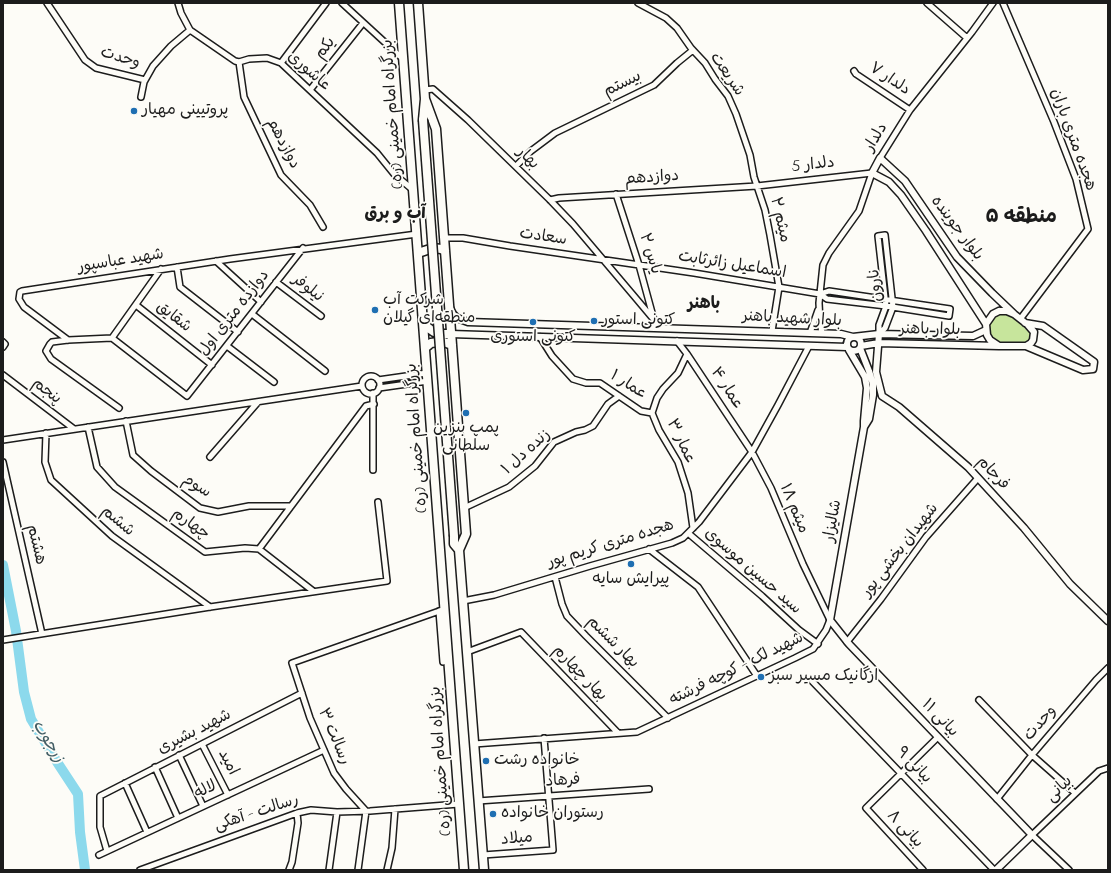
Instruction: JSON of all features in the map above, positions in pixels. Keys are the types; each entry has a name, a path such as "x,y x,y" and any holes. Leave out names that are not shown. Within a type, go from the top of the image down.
{"highway":[{"name":"بزرگراه امام خمینی (ره)","path":"399,3 423,317 442,610 464,870"},
{"name":"بزرگراه امام خمینی (ره)","path":"418,3 425,90 423,120 454,544 460,550"},
{"name":"بزرگراه امام خمینی (ره)","path":"425,99 436,127 466,535 460,550 484,870"},
{"path":"418,253 433,248 445,251"},
{"path":"423,317 426,326 434,332 451,334"},
{"path":"434,332 443,330 450,324"},
{"path":"425,348 430,344 438,342 446,342 452,345"}],"street":[{"name":"وحدت","path":"47,3 85,60 100,69 145,80"},
{"path":"178,3 181,13 190,30 235,61 239,62"},
{"path":"281,63 326,3"},
{"path":"342,3 404,60"},
{"name":"شریعت","path":"638,3 666,18 677,28 693,50 705,63 728,96 750,155 757,186"},
{"path":"927,3 967,38"},
{"name":"دلدار","path":"819,303 823,265 829,253 859,211 872,173 880,158 910,110 993,3"},
{"name":"هجده متری باران","path":"1003,3 1054,122 1076,179 1088,229 1023,320"},
{"name":"یکم","path":"310,90 363,23"},
{"name":"وحدت","path":"141,97 145,80 153,66 190,30"},
{"name":"بیستم","path":"516,166 531,151 556,133 654,85 693,50"},
{"name":"عاشوری","path":"239,62 249,59 267,58 281,63 377,153 394,174 413,190"},
{"name":"دوازدهم","path":"239,62 244,97 281,175 310,205 323,227"},
{"name":"دلدار ۷","path":"854,71 856,74 910,110"},
{"name":"بهار","path":"425,90 433,89 468,120 550,200 573,224 656,325"},
{"name":"بلوار جوینده","path":"880,158 905,181 957,257 1014,314"},
{"name":"دلدار 5","path":"757,186 872,173"},
{"name":"بلوار جوینده","path":"872,173 889,182 901,195 926,231 986,327"},
{"name":"دوازدهم","path":"550,200 616,194 757,186"},
{"name":"میثم ۲","path":"757,186 765,210 779,287 772,331"},
{"name":"یاس ۲","path":"616,194 639,265 656,325"},
{"name":"شهید عباسپور","path":"68,340 24,307 19,299 20,292 303,248 417,234"},
{"name":"نارون","path":"885,235 893,307 885,328 879,334 879,325 886,306 878,236 885,235"},
{"name":"سعادت","path":"444,238 463,238 639,265"},
{"name":"دوازده متری اول","path":"112,338 187,396 303,248"},
{"path":"216,261 261,302"},
{"name":"اسماعیل زائرثابت","path":"639,265 820,294"},
{"path":"177,267 180,286 238,332"},
{"path":"119,408 48,356 46,352 52,342 112,338 161,269"},
{"name":"نیلوفر","path":"276,282 321,316"},
{"path":"829,291 950,309 949,316 886,306 827,299 820,294 829,291"},
{"path":"810,333 819,303"},
{"path":"819,303 822,333"},
{"name":"شقایق","path":"136,305 212,365"},
{"name":"بلوار شهید باهنر","path":"449,305 454,316 465,321 579,325 656,325 841,334 853,337"},
{"path":"1023,320 1043,326 1094,362 1093,369 1083,370 1026,346 999,346 990,340 987,335 986,327 993,314 999,311 1006,311 1023,320 1031,328 1034,335 1033,340 1026,346"},
{"path":"252,314 325,370"},
{"path":"540,337 541,324"},
{"path":"579,325 579,338"},
{"name":"بلوار باهنر","path":"853,337 879,334 973,336 986,327"},
{"name":"بلوار شهید باهنر","path":"451,334 677,341 848,349"},
{"path":"870,394 882,396 876,372 879,334"},
{"name":"عمار ۱","path":"540,337 552,356 573,379 586,383 600,383 640,411 652,413"},
{"path":"853,337 859,340 860,347 857,351 848,349 847,341 853,337"},
{"name":"عمار ۴","path":"677,341 752,452"},
{"path":"3,342 6,344 3,347"},
{"name":"بلوار باهنر","path":"860,347 879,343 999,346"},
{"path":"227,346 274,382"},
{"name":"هجده متری کریم پور","path":"463,601 494,595 672,543 683,538 699,522 752,452 809,346"},
{"name":"شالیزار","path":"830,620 864,421 873,384 860,347"},
{"name":"شالیزار","path":"848,349 865,377 870,394"},
{"name":"عمار ۳","path":"687,354 678,373 657,398 652,413 659,430 678,462 688,493 693,528"},
{"name":"پنجم","path":"3,375 74,429"},
{"path":"362,386 363,381 367,377 373,377 378,380 427,377"},
{"path":"373,394 379,388 427,377"},
{"path":"378,380 379,388"},
{"path":"362,386 367,393 373,394"},
{"path":"3,440 362,386"},
{"path":"373,394 373,470"},
{"name":"زنده دل ۱","path":"464,508 469,507 509,487 535,466 554,442 593,426 608,404 619,396"},
{"name":"فرجام","path":"882,396 899,407 962,462 1024,528 1070,584 1108,621"},
{"path":"210,457 258,402"},
{"path":"313,591 259,549 366,406 374,404"},
{"name":"سوم","path":"126,421 133,455 151,471 200,508 218,512 249,506 291,506"},
{"name":"چهارم","path":"88,427 97,467 114,487 206,552 246,548 259,549"},
{"name":"ششم","path":"46,433 45,462 51,480 112,536 210,606"},
{"name":"میثم ۱۸","path":"752,452 771,488 803,564 830,620"},
{"name":"هشتم","path":"3,462 40,634"},
{"name":"شهیدان بخشی پور","path":"847,642 881,599 926,537 978,478"},
{"path":"3,640 210,606 387,581 378,502"},
{"name":"سید حسین موسوی","path":"688,534 757,591 799,630 818,644"},
{"path":"649,549 698,587 758,676"},
{"name":"بهار ششم","path":"555,577 562,604 568,616 668,718"},
{"path":"442,610 443,662"},
{"name":"رسالت ۳","path":"366,811 337,778 310,718 292,663 442,610"},
{"name":"بیانی ۱۱","path":"830,620 847,642 1032,835"},
{"name":"شهید لک - کوچه فرشته","path":"474,744 637,732 813,649 818,644 830,620"},
{"name":"بهار چهارم","path":"467,652 521,632 618,733"},
{"name":"وحدت","path":"997,798 1096,680 1108,668"},
{"name":"بیانی ۹","path":"812,681 995,870"},
{"name":"شهید بشیری","path":"106,851 100,827 100,796 302,693"},
{"path":"979,700 1032,755 1075,793"},
{"path":"901,773 938,737"},
{"path":"544,738 548,796"},
{"name":"امید","path":"202,744 228,795"},
{"name":"لاله","path":"99,855 324,750"},
{"path":"179,755 203,806"},
{"path":"155,767 178,818"},
{"name":"بیانی","path":"1032,835 1099,771 1108,768"},
{"name":"بیانی ۸","path":"901,773 866,808 924,870"},
{"path":"125,783 147,832"},
{"name":"فرهاد","path":"478,801 649,789"},
{"name":"میلاد","path":"483,855 553,850 548,796"},
{"name":"رسالت - آهکی","path":"140,870 297,812 311,810 337,812 366,811 459,804"},
{"path":"388,870 392,848 395,809"},
{"path":"358,870 366,811"},
{"path":"289,870 292,862 298,823 297,812"},
{"path":"329,870 337,812"},
{"path":"995,870 1032,835 1069,870"}],"green space":[{"path":"1005,314 1018,320 1031,333 1030,339 1025,344 998,342 992,336 989,329 990,324 995,316"}],"waterway":[{"name":"زرجوب","path":"3,565 16,631 24,692 31,719 78,794 80,832 85,870"}],"place":[{"name":"پروتیینی مهیار","path":"134,111"},
{"name":"شرکت آب منطقه‌ای گیلان","path":"375,310"},
{"name":"کتونی استور","path":"594,321"},
{"name":"کتونی استوری","path":"533,322"},
{"name":"پمپ بنزین سلطانی","path":"466,413"},
{"name":"پیرایش سایه","path":"631,564"},
{"name":"ارگانیک مسیر سبز","path":"761,677"},
{"name":"خانواده رشت","path":"486,761"},
{"name":"رستوران خانواده","path":"493,814"}],"district":[{"name":"آب و برق","path":"395,215"},
{"name":"منطقه ۵","path":"1021,219"},
{"name":"باهنر","path":"704,305"}]}
